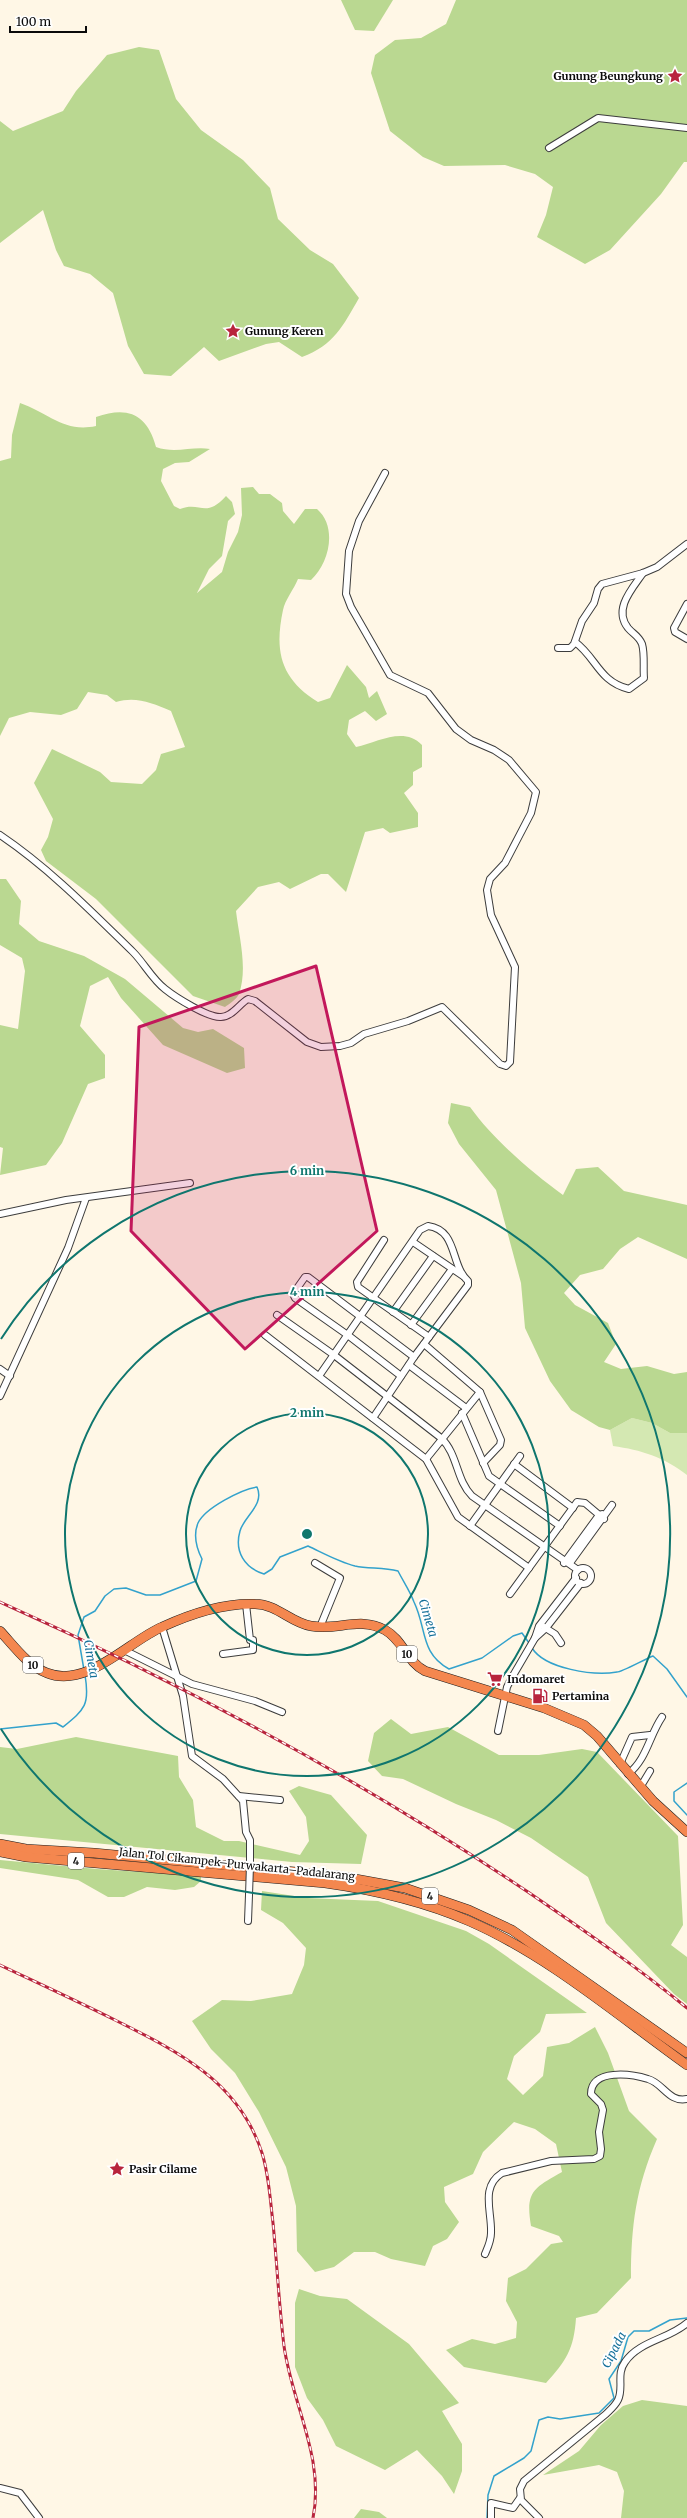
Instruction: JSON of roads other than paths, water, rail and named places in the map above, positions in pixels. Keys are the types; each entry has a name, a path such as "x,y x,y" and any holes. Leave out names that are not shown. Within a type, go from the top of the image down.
{"highway":[{"name":"10","path":"0,1631 32,1664 42,1671 55,1675 77,1674 97,1668 162,1626 205,1612 246,1604 270,1606 300,1622 320,1627 357,1623 378,1626 396,1639 420,1668 447,1679 544,1708 584,1725 596,1736 653,1801 687,1832"},
{"name":"Jalan Tol Cikampek–Purwakarta–Padalarang","path":"0,1844 26,1849 94,1853 331,1875 376,1881 438,1898 512,1930 586,1980 687,2053"},
{"name":"Jalan Tol Cikampek–Purwakarta–Padalarang","path":"0,1852 26,1857 325,1883 389,1895 423,1904 479,1926 508,1941 582,1988 687,2065"}],"street":[{"path":"549,148 598,118 687,128"},
{"path":"0,835 78,898 141,960 163,988 208,1014 221,1018 229,1015 241,1003 248,999 273,1014 306,1042 314,1046 332,1048 351,1043 364,1034 404,1022 442,1007 500,1064 506,1066 512,1055 515,967 491,915 487,890 490,879 505,863 531,813 536,792 509,760 494,750 471,740 456,729 428,693 390,675 376,653 370,638 352,607 346,594 349,551 359,521 384,473"},
{"path":"558,648 570,648 575,642 582,621 594,603 598,589 602,584 643,573 666,561 687,544"},
{"path":"575,642 606,679 619,687 629,689 639,684 644,678 642,645 638,636 629,629 622,617 622,606 643,573"},
{"path":"687,604 674,628 675,632 687,639"},
{"path":"0,1214 66,1200 190,1183"},
{"path":"0,1396 68,1248 86,1198"},
{"path":"319,1376 375,1299 423,1227 431,1226 440,1231 452,1242 457,1264 463,1276"},
{"path":"384,1240 357,1282 358,1287 429,1337"},
{"path":"373,1418 414,1356 468,1285 468,1281 463,1276 413,1242"},
{"path":"393,1312 433,1256"},
{"path":"411,1325 452,1269"},
{"path":"401,1376 349,1336 295,1298 293,1294 305,1277 308,1277 414,1356"},
{"path":"278,1315 334,1355 441,1438 450,1450 466,1490 484,1505 577,1570 588,1569 591,1575 588,1582 581,1583 546,1628 534,1640"},
{"path":"265,1335 426,1459 453,1512 470,1526 528,1567"},
{"path":"424,1344 480,1392 501,1440 500,1445 483,1463"},
{"path":"408,1365 464,1410 489,1476 559,1526"},
{"path":"0,1369 10,1376"},
{"path":"426,1459 441,1438 480,1392"},
{"path":"470,1526 499,1483 520,1456"},
{"path":"514,1464 572,1509"},
{"path":"510,1594 542,1545 577,1502 582,1501 603,1516"},
{"path":"567,1562 612,1505"},
{"path":"315,1564 340,1578 320,1627"},
{"path":"498,1731 505,1696 511,1679 534,1640 540,1624 576,1578 577,1570"},
{"path":"576,1578 581,1583"},
{"path":"223,1654 253,1650 253,1640 250,1640 246,1604"},
{"path":"540,1624 555,1634 561,1643"},
{"path":"162,1626 185,1707 192,1756 219,1775 239,1796 244,1805 246,1832 250,1840 248,1921"},
{"path":"124,1650 192,1684 255,1701 282,1712"},
{"path":"628,1774 640,1763 650,1735 662,1717"},
{"path":"620,1764 632,1737 650,1735"},
{"path":"641,1786 650,1770"},
{"path":"239,1796 280,1800"},
{"path":"485,2254 491,2233 489,2193 492,2182 497,2176 502,2173 551,2161 594,2160 600,2156 599,2132 603,2110 601,2104 591,2094 591,2090 603,2076 620,2075 648,2079 674,2098 687,2100"},
{"path":"492,2518 491,2503 513,2508 520,2498 520,2489 524,2481 606,2414 618,2401 620,2395 620,2374 625,2361 637,2350 687,2323"},
{"path":"0,2488 20,2493 39,2518"},
{"path":"520,2498 539,2518"}],"waterway":[{"name":"Cimeta","path":"84,1670 78,1635 84,1617 95,1611 105,1596 114,1589 126,1588 146,1595 160,1595 196,1581 202,1559 196,1542 198,1523 208,1511 224,1500 242,1491 257,1487 259,1493 256,1505 245,1520 240,1531 239,1539 240,1552 246,1563 251,1568 264,1574 272,1569 280,1557 308,1546 337,1560 355,1566 398,1571 411,1594 426,1640 433,1656 449,1669 482,1658 513,1636 522,1633 529,1643"},
{"name":"Cimeta","path":"532,1648 538,1655 559,1666 583,1672 596,1673 620,1671 653,1656 667,1669 687,1697"},
{"name":"Cimeta","path":"0,1729 56,1723 63,1727 76,1716 84,1706 87,1693 85,1675"},
{"name":"Cimeta","path":"687,1783 674,1792 674,1801 687,1815"},
{"name":"Cipada","path":"487,2518 488,2495 494,2476 524,2458 531,2451 539,2420 548,2417 560,2419 599,2413 614,2398 609,2379 621,2361 628,2337 634,2331 649,2331 670,2320 687,2318"}],"railway":[{"path":"0,1602 69,1633 204,1700 401,1811 528,1892 589,1934 668,1992 687,2008"},
{"path":"0,1965 115,2020 183,2057 222,2087 238,2106 252,2128 262,2153 268,2178 284,2346 288,2368 306,2431 315,2474 316,2496 313,2518"}],"place":[{"name":"Gunung Beungkung","path":"675,76"},
{"name":"Gunung Keren","path":"233,331"},
{"name":"Indomaret","path":"495,1679"},
{"name":"Pertamina","path":"540,1696"},
{"name":"Pasir Cilame","path":"117,2169"}]}
